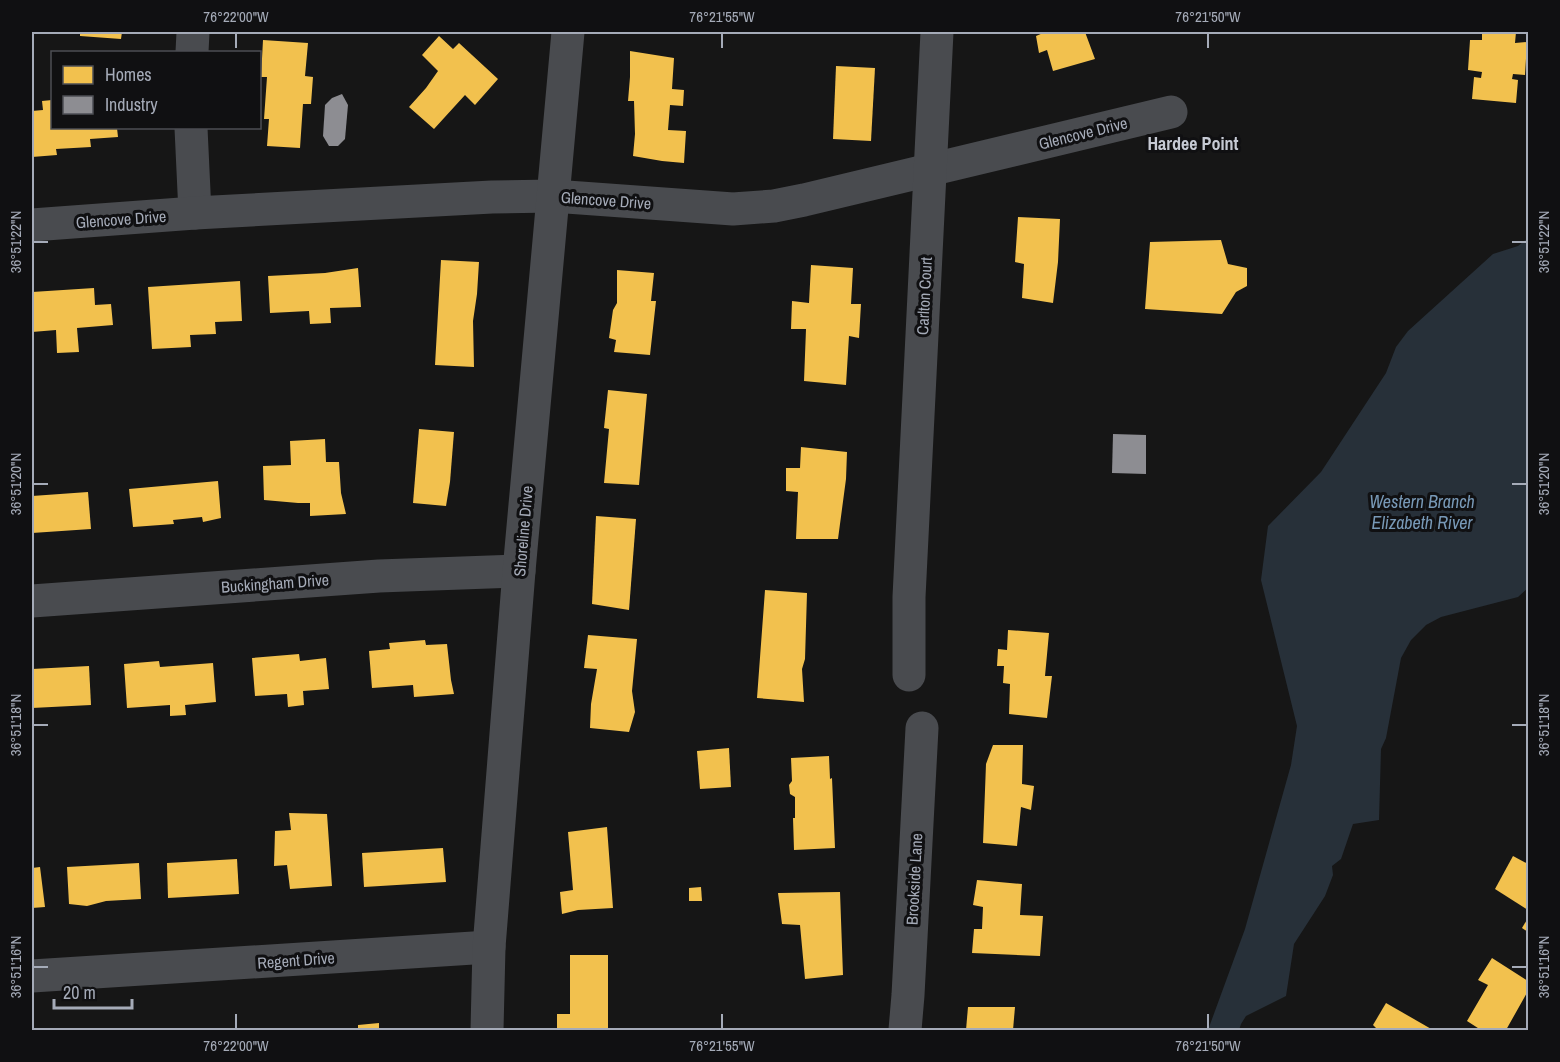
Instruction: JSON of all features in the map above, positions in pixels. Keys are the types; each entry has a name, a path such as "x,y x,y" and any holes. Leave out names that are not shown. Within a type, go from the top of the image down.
{"street":[{"path":"192,51 193,32"},
{"name":"Shoreline Drive","path":"487,1030 489,947 519,571 568,32"},
{"name":"Carlton Court","path":"909,675 910,560 937,32"},
{"name":"Glencove Drive","path":"32,225 195,213 492,197 553,196 733,209 774,206 1171,112"},
{"path":"191,129 195,213"},
{"name":"Buckingham Drive","path":"32,601 379,576 519,571"},
{"name":"Brookside Lane","path":"905,1030 921,728"},
{"name":"Regent Drive","path":"32,976 489,947"}],"water":[{"name":"Western Branch Elizabeth River","path":"1528,238 1528,588 1518,597 1441,617 1426,625 1411,640 1401,658 1386,738 1381,749 1379,820 1353,824 1341,859 1332,866 1333,875 1325,896 1294,944 1286,996 1246,1016 1239,1030 1208,1030 1245,929 1291,765 1297,726 1261,580 1268,526 1321,472 1386,373 1396,347 1408,331 1493,254 1518,246"}],"building: Homes":[{"path":"80,32 122,32 121,39 80,36"},
{"path":"1042,32 1085,32 1095,59 1053,71 1047,50 1039,53 1036,36"},
{"path":"1482,32 1516,32 1515,43 1527,42 1525,75 1513,74 1512,79 1518,80 1516,103 1472,99 1474,77 1481,78 1482,72 1468,70 1470,40 1482,40"},
{"path":"439,36 453,49 459,43 498,79 475,105 465,95 434,129 409,107 438,71 422,55"},
{"path":"263,40 308,43 305,76 313,77 311,104 303,104 300,148 267,146 269,119 264,119 267,77 261,77"},
{"path":"630,51 674,58 672,89 684,90 683,106 670,105 668,130 686,131 684,163 633,156 634,101 628,101"},
{"path":"836,66 875,68 871,141 833,139"},
{"path":"51,100 51,129 117,129 118,137 90,139 91,147 56,149 57,155 32,157 32,111 43,110 42,101"},
{"path":"1018,217 1060,219 1053,303 1022,298 1024,264 1015,262"},
{"path":"1221,240 1228,264 1247,268 1247,286 1236,292 1222,314 1145,309 1150,242"},
{"path":"441,260 479,262 473,321 474,367 435,365"},
{"path":"811,265 853,268 851,304 861,304 859,338 849,336 846,385 804,381 806,329 791,329 792,301 809,303"},
{"path":"358,268 361,307 330,308 331,323 310,324 309,311 270,313 268,276 325,273"},
{"path":"617,270 654,273 651,301 656,301 650,355 614,352 616,340 609,338 613,310 617,303"},
{"path":"240,281 242,321 215,322 216,334 190,335 191,347 152,349 148,287"},
{"path":"94,288 95,305 111,304 113,325 77,328 79,352 57,353 56,330 32,332 32,292"},
{"path":"608,390 647,394 639,485 604,483 609,429 604,428"},
{"path":"419,429 454,432 446,506 413,503"},
{"path":"325,439 326,462 339,462 341,493 346,514 310,516 310,503 264,500 263,466 291,465 290,441"},
{"path":"801,447 847,452 838,539 796,539 798,492 786,491 786,468 800,468"},
{"path":"218,481 221,518 203,522 202,517 173,520 174,524 133,527 129,489"},
{"path":"88,492 91,529 32,533 32,496"},
{"path":"596,516 636,519 629,610 592,604"},
{"path":"765,590 807,593 805,659 802,669 804,702 757,698"},
{"path":"1008,630 1049,633 1045,676 1052,676 1047,718 1009,714 1010,684 1003,683 1004,666 997,666 998,649 1007,650"},
{"path":"588,635 637,639 632,691 635,712 629,732 590,728 591,704 597,669 584,668"},
{"path":"425,640 426,645 447,644 454,694 414,697 413,685 372,688 369,651 390,649 389,643"},
{"path":"299,654 300,661 326,658 329,689 303,691 304,705 288,707 287,694 255,696 252,658"},
{"path":"159,661 160,667 213,663 216,702 185,705 186,715 170,716 170,705 127,708 124,664"},
{"path":"89,666 91,705 32,708 32,669"},
{"path":"993,745 1023,745 1022,784 1034,786 1031,810 1021,807 1017,846 983,843 986,764"},
{"path":"729,748 731,787 700,789 697,751"},
{"path":"829,756 835,848 794,850 795,797 790,794 789,785 792,781 791,758"},
{"path":"289,813 327,814 332,886 290,889 287,865 274,866 275,831 291,830"},
{"path":"607,827 613,908 578,910 562,914 560,892 573,890 568,832"},
{"path":"443,848 446,882 364,887 362,853"},
{"path":"1513,856 1528,864 1528,910 1495,889"},
{"path":"237,859 239,894 168,898 167,863"},
{"path":"139,863 141,899 106,901 87,906 69,904 67,867"},
{"path":"40,867 45,907 32,908 32,868"},
{"path":"977,880 1022,884 1020,915 1043,916 1040,956 972,953 974,929 982,929 983,907 973,905"},
{"path":"701,887 702,901 689,901 689,888"},
{"path":"840,892 843,975 805,979 800,925 782,924 778,893"},
{"path":"1528,918 1528,932 1522,928"},
{"path":"570,955 608,955 608,1030 557,1030 557,1014 570,1014"},
{"path":"1492,958 1528,981 1528,991 1506,1030 1481,1030 1467,1021 1488,985 1478,980"},
{"path":"1386,1003 1433,1030 1378,1030 1373,1025"},
{"path":"968,1007 1015,1007 1013,1030 966,1030"},
{"path":"379,1023 379,1030 358,1030 358,1025"}],"building: Industry":[{"path":"342,94 348,105 345,139 338,146 329,146 323,136 325,105 332,98"},
{"path":"1113,434 1146,435 1146,474 1112,473"}],"district":[{"name":"Hardee Point","path":"1193,144"}]}
